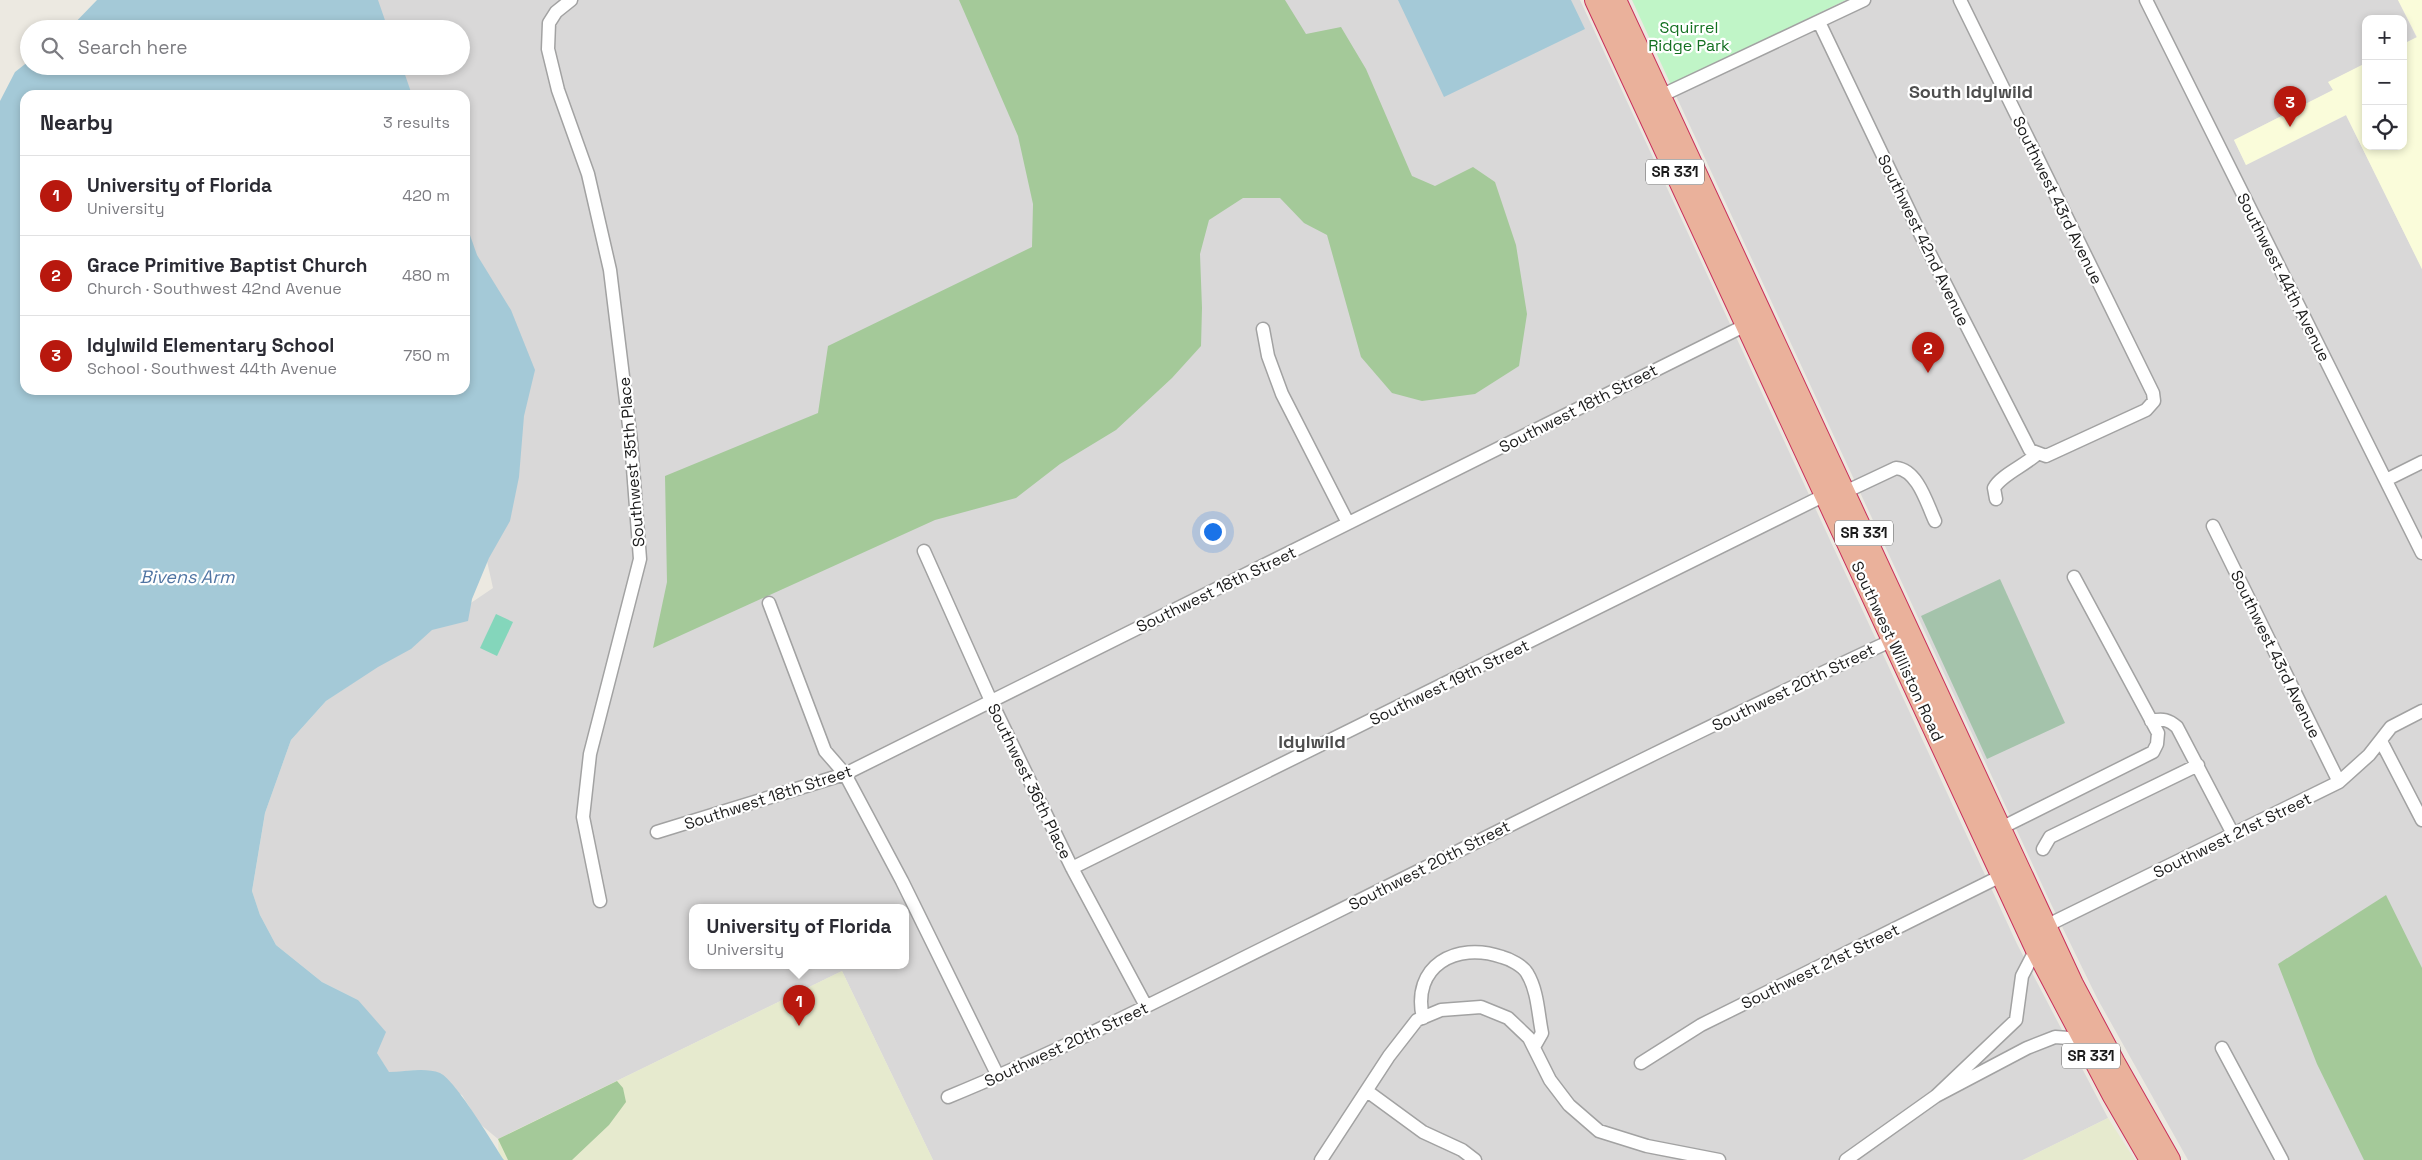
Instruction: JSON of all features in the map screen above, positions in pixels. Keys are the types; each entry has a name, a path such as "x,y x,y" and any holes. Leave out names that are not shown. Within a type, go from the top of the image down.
{"highway":[{"name":"Southwest Williston Road","path":"1594,0 1652,100 1755,321 1845,492 1901,635 2036,950 2082,1040 2150,1160"},
{"name":"Southwest Williston Road","path":"1616,0 1652,100"},
{"name":"Southwest Williston Road","path":"1755,321 1825,495 1901,635 2001,828 2094,1025 2170,1160"}],"street":[{"name":"Southwest 35th Place","path":"571,0 556,12 549,24 548,49 558,90 588,174 610,270 631,442 640,559 590,754 583,818 600,902"},
{"path":"1652,100 1864,0"},
{"name":"Southwest 43rd Avenue","path":"1960,0 2153,393 2154,401 2146,410 2110,429 2046,456 2037,454"},
{"name":"Southwest 44th Avenue","path":"2146,0 2422,553"},
{"name":"Southwest 42nd Avenue","path":"1819,22 1835,60 1967,326 2030,450 2037,454"},
{"name":"Southwest 18th Street","path":"657,832 845,774 1755,321"},
{"path":"1263,329 1268,356 1282,394 1348,523"},
{"path":"1996,499 1994,488 1998,481 2026,464 2037,454"},
{"path":"2386,480 2422,462"},
{"path":"1845,492 1896,468 1905,469 1913,477 1935,521"},
{"name":"Southwest 19th Street","path":"1072,868 1825,495"},
{"name":"Southwest 43rd Avenue","path":"2213,526 2339,782"},
{"name":"Southwest 36th Place","path":"924,551 991,701 1072,868 1146,1006"},
{"path":"2001,828 2153,752 2157,744 2158,733 2074,577"},
{"path":"769,603 825,751 845,774 902,881 998,1076"},
{"name":"Southwest 20th Street","path":"948,1097 998,1076 1146,1006 1539,810 1901,635"},
{"name":"Southwest 21st Street","path":"2047,928 2339,782 2381,741 2391,727 2422,711"},
{"path":"2151,721 2160,719 2169,721 2177,727 2233,834"},
{"path":"2381,741 2422,820"},
{"path":"2043,849 2050,837 2198,765"},
{"name":"Southwest 21st Street","path":"1641,1063 1701,1025 2003,875"},
{"path":"1936,1096 2016,1020 2022,976 2047,928"},
{"path":"1422,1018 1419,1004 1421,989 1429,972 1441,961 1456,953 1489,952 1510,959 1527,972 1536,998 1542,1033 1534,1047"},
{"path":"1321,1160 1389,1056 1417,1020 1441,1010 1480,1007 1508,1018 1529,1038 1550,1080 1569,1105 1599,1131 1647,1146 1719,1160"},
{"path":"1846,1160 1936,1096 2044,1040 2066,1036 2082,1040"},
{"path":"2222,1048 2282,1160"},
{"path":"1367,1091 1423,1132 1462,1150 1475,1160"}],"shaded area":[{"path":"362,0 1580,0 2017,944 2108,1118 2023,1160 933,1160 842,971 498,1139 480,1124 462,1095 415,1070 389,1073 377,1053 358,1000 322,982 276,945 260,915 252,891 265,813 291,740 326,701 493,588 450,395 470,395 470,90 382,90 379,75 470,75 470,20 366,20"},
{"path":"1846,0 2398,0 2406,15 2362,15 2362,65 2329,82 2333,90 2234,140 2246,165 2346,115 2422,269 2422,1160 2188,1160 2097,998 2052,906 1671,85"},
{"path":"2398,0 2422,0 2422,269 2363,150 2407,150 2407,42 2417,37"},
{"path":"2407,18 2417,38 2407,42"},
{"path":"2362,65 2362,147 2346,115 2246,165 2234,140 2333,90 2328,82"},
{"path":"2000,579 2065,723 1987,759 1921,616"},
{"path":"842,971 933,1160 499,1160 498,1139"},
{"path":"2108,1118 2135,1160 2023,1160"}],"green space":[{"path":"959,0 1285,0 1306,34 1341,27 1366,69 1412,176 1435,186 1473,167 1495,182 1516,245 1527,314 1519,366 1475,394 1422,401 1392,393 1361,357 1327,235 1304,223 1280,198 1243,198 1209,220 1200,254 1201,346 1172,378 1116,430 1060,464 1016,498 935,520 653,648 667,582 665,476 818,413 828,346 1032,247 1033,204 1018,136"},
{"name":"Squirrel Ridge Park","path":"1632,0 1846,0 1671,85"},
{"path":"496,614 513,622 497,656 480,648"},
{"path":"2386,895 2422,968 2422,1160 2364,1160 2317,1064 2278,964"},
{"path":"617,1081 623,1088 626,1102 609,1125 572,1160 508,1160 498,1139"}],"water":[{"path":"97,0 378,0 385,20 78,20"},
{"path":"1398,0 1571,0 1585,29 1444,97"},
{"name":"Bivens Arm","path":"20,68 20,75 405,75 410,90 20,90 20,395 470,395 470,235 477,255 511,310 535,370 524,416 519,477 510,521 489,558 472,599 468,621 432,630 411,649 378,667 326,701 291,740 265,813 252,891 260,915 276,945 322,982 358,1000 386,1032 377,1053 389,1072 434,1071 447,1078 464,1099 504,1160 0,1160 0,101 15,72"}],"place":[{"name":"Idylwild Elementary School","path":"2290,127"},
{"name":"Grace Primitive Baptist Church","path":"1928,373"},
{"name":"University of Florida","path":"799,1026"}],"district":[{"name":"South Idylwild","path":"1971,92"},
{"name":"Idylwild","path":"1312,742"}]}
